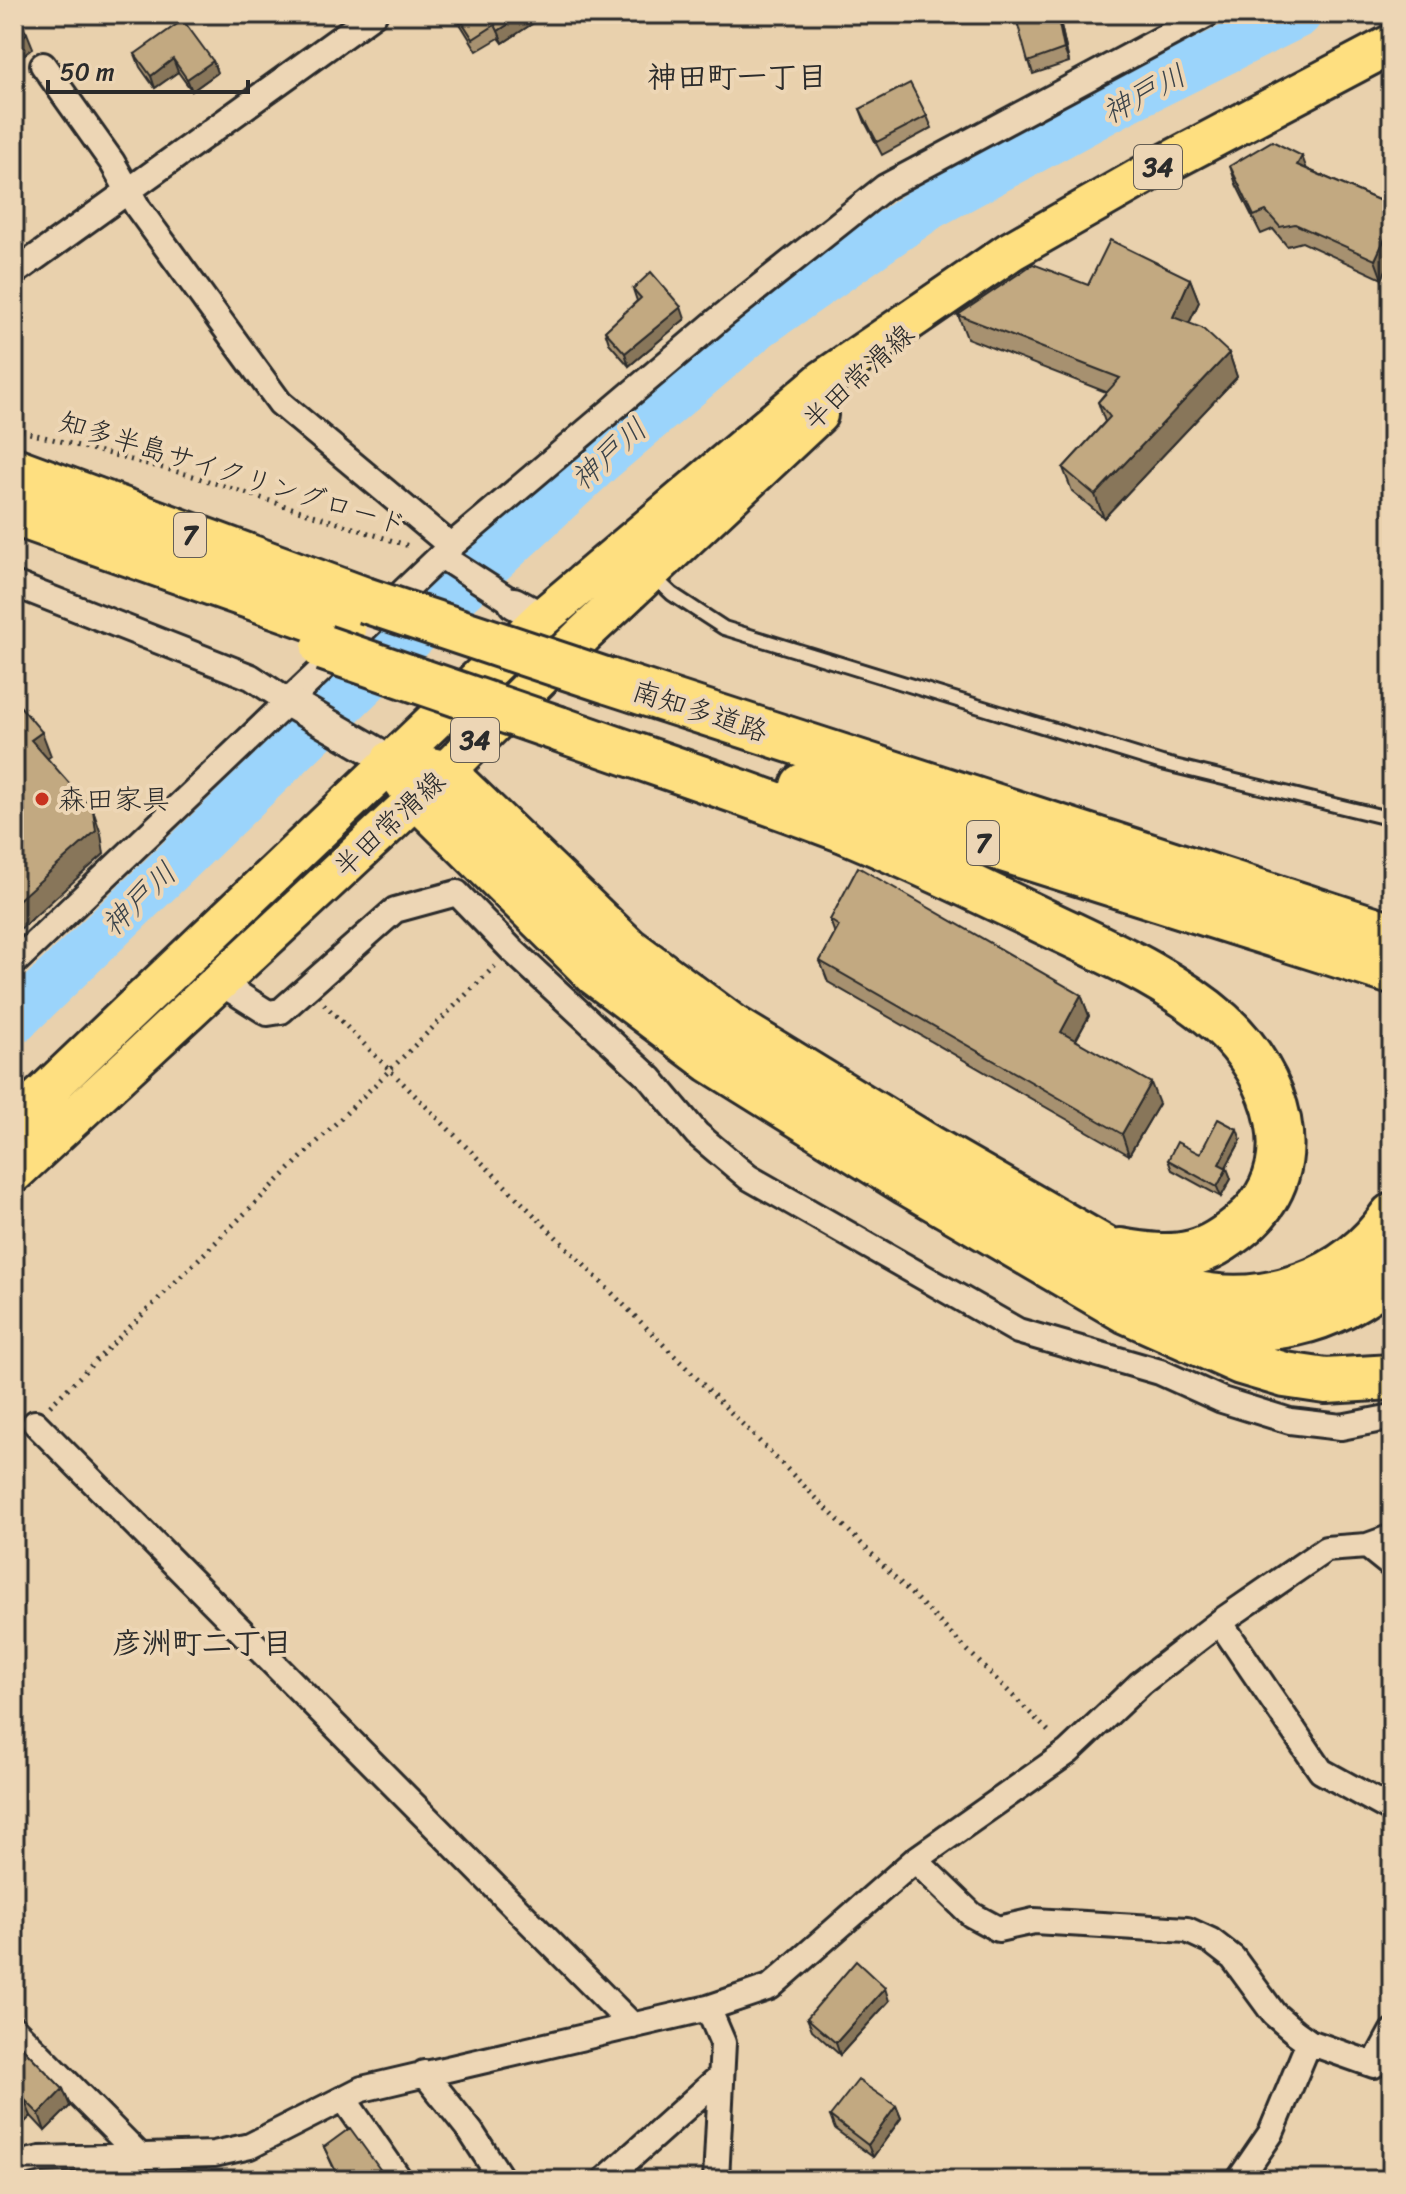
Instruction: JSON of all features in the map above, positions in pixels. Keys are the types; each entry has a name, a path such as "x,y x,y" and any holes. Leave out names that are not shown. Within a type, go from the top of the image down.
{"highway":[{"name":"南知多道路","path":"14,470 344,626"},
{"name":"南知多道路","path":"14,513 285,611 344,626 581,706 754,771 1392,972"},
{"name":"南知多道路","path":"581,706 1182,868 1392,935"},
{"path":"581,706 1119,958 1172,988 1221,1023 1254,1061 1273,1097 1283,1135 1278,1173 1259,1210 1229,1235 1193,1253 1152,1257 1102,1248"},
{"path":"380,754 431,785 489,813 582,908 678,989 732,1027 928,1147 1102,1248 1187,1292 1231,1299 1269,1295 1303,1286 1333,1272 1362,1250 1392,1216"},
{"path":"431,785 587,964 654,1020 908,1183 1127,1311 1241,1362 1285,1375 1326,1381 1392,1377"},
{"path":"1182,868 1211,860 1392,909"},
{"path":"1170,1329 1289,1327 1331,1315 1392,1273"}],"main road":[{"name":"半田常滑線","path":"14,1122 380,754 528,610 823,380 1011,251 1142,177 1392,44"},
{"name":"半田常滑線","path":"14,1173 431,785 650,573 934,306"}],"street":[{"path":"14,273 374,14"},
{"path":"14,963 448,556 719,319 885,187 1208,14"},
{"path":"43,65 128,191 280,403 448,556 528,610"},
{"path":"14,584 251,677 380,754"},
{"path":"219,982 268,1013 281,1011 395,910 457,893 512,950 650,1078 705,1141 748,1177 1018,1331 1160,1372 1222,1400 1290,1421 1341,1427 1392,1417"},
{"path":"35,1423 633,2026"},
{"path":"14,2165 40,2159 214,2154 250,2146 362,2089 708,2008 770,1987 915,1860 1068,1752 1141,1683 1220,1622 1326,1549 1367,1546 1392,1537"},
{"path":"1367,1546 1392,1566"},
{"path":"1220,1622 1321,1771 1392,1810"},
{"path":"915,1860 972,1915 998,1929 1034,1921 1187,1930 1211,1941 1233,1958 1274,2014 1309,2042 1374,2065 1392,2032"},
{"path":"708,2008 723,2043 716,2180"},
{"path":"14,2029 140,2156"},
{"path":"1239,2180 1271,2133 1309,2042"},
{"path":"424,2073 471,2132 502,2180"},
{"path":"605,2180 721,2076"},
{"path":"344,2099 400,2180"}],"lane":[{"path":"650,573 672,594 724,628 1162,763 1392,819"}],"path":[{"name":"知多半島サイクリングロード","path":"14,429 193,476 448,556"},
{"path":"35,1423 512,950"},
{"path":"309,989 1068,1752"}],"building":[{"path":"457,14 524,14 498,31 495,25 473,39"},
{"path":"1015,14 1057,14 1064,49 1028,62"},
{"path":"14,17 27,33 14,44"},
{"path":"183,20 213,61 187,79 173,59 151,76 135,54"},
{"path":"910,83 927,116 877,142 860,109"},
{"path":"1272,141 1302,156 1297,165 1392,206 1392,223 1375,260 1295,224 1280,227 1266,211 1254,216 1230,166"},
{"path":"1110,240 1190,279 1173,317 1202,328 1229,353 1095,495 1063,468 1110,417 1098,402 1120,378 958,315 1033,264 1088,285"},
{"path":"651,272 681,307 625,353 605,331 641,298 633,289"},
{"name":"森田家具","path":"14,699 42,732 31,740 93,810 96,831 14,904"},
{"path":"858,867 1081,995 1061,1032 1151,1083 1122,1134 820,961 839,926 830,920"},
{"path":"1218,1119 1237,1129 1219,1164 1227,1168 1217,1187 1168,1160 1177,1142 1200,1154"},
{"path":"856,1961 885,1988 836,2043 807,2018"},
{"path":"14,2039 63,2089 39,2114 24,2099 14,2109"},
{"path":"858,2080 896,2106 868,2145 830,2116"},
{"path":"350,2128 387,2180 340,2180 324,2147"},
{"path":"814,2173 824,2180 810,2180"}],"waterway":[{"name":"神戸川","path":"14,1020 435,613 600,460 758,325 929,206 1126,99 1298,14"}],"place":[{"name":"森田家具","path":"42,799"}],"district":[{"name":"神田町一丁目","path":"737,77"},
{"name":"彦洲町二丁目","path":"202,1643"}]}
